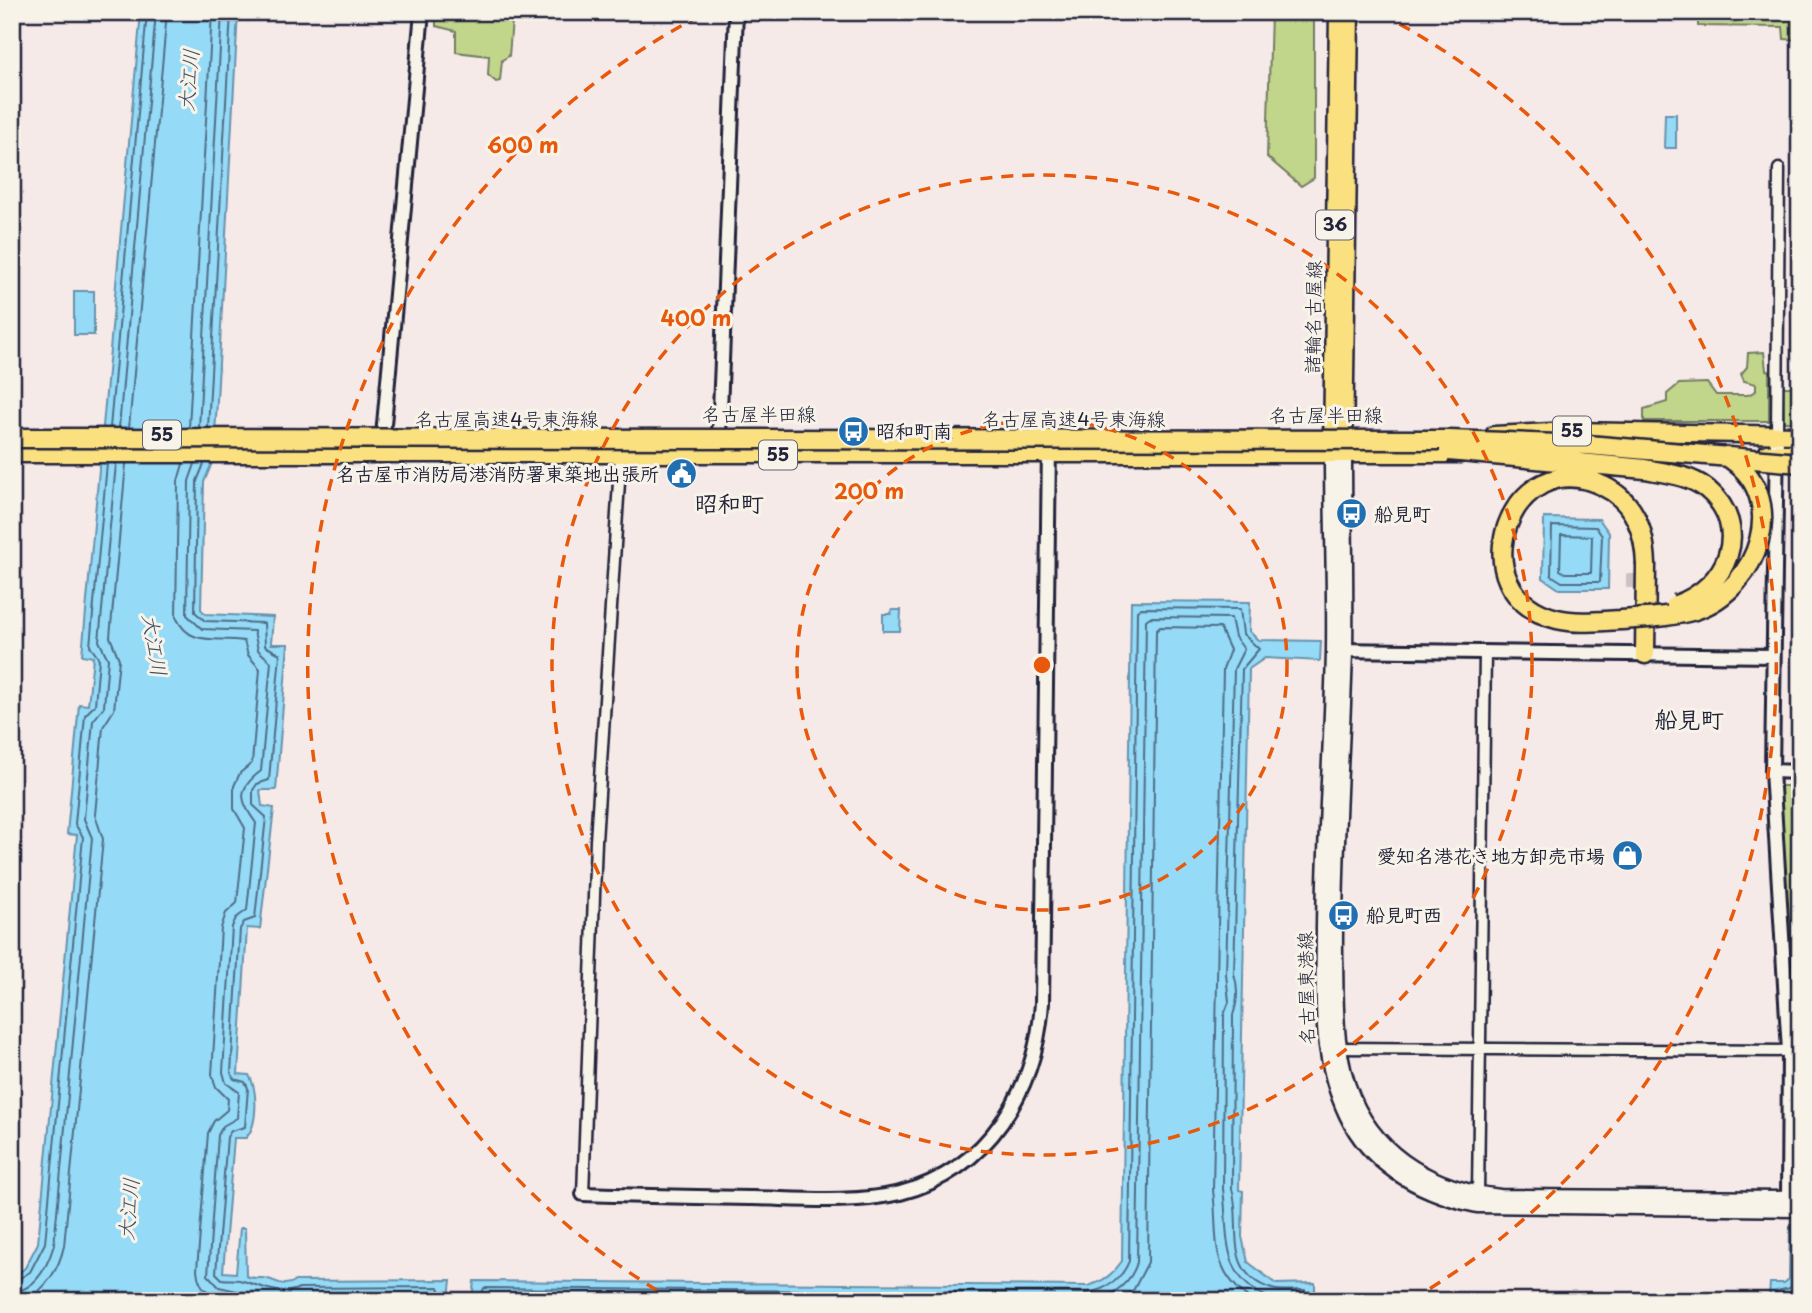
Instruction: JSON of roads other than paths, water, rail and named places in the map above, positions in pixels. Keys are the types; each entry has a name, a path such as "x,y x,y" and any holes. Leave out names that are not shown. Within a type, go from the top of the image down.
{"highway":[{"path":"1336,444 1474,431 1571,434 1695,444 1718,451 1737,463 1749,477 1760,500 1760,541 1753,561 1739,580 1714,601 1693,610 1595,622 1555,618 1533,608 1516,592 1503,564 1502,537 1516,506 1536,489 1561,479 1589,480 1614,491 1632,511 1643,535 1638,573 1640,654"},
{"name":"名古屋高速4号東海線","path":"12,436 1336,444 1529,442 1800,463"},
{"name":"名古屋高速4号東海線","path":"12,448 1449,452 1588,457 1800,475"},
{"path":"1449,452 1598,463 1674,474 1701,485 1720,504 1727,519 1730,537 1728,554 1717,579 1704,591 1686,601 1653,609 1585,613 1558,609 1543,602 1524,586 1516,572 1512,548 1515,531 1527,510 1546,495 1563,489 1590,491 1612,503 1623,515 1632,537 1638,573 1640,654"}],"main road":[{"name":"諸輪名古屋線","path":"1336,444 1338,12"},
{"name":"諸輪名古屋線","path":"1336,444 1350,12"},
{"name":"名古屋半田線","path":"12,454 1049,456 1571,431 1800,435"},
{"name":"名古屋半田線","path":"12,436 1050,436 1800,453"},
{"name":"名古屋東港線","path":"1336,444 1339,650 1325,859 1332,1048 1347,1115 1367,1146 1390,1168 1434,1194 1476,1205 1506,1208 1800,1209"},
{"name":"名古屋東港線","path":"1332,1048 1354,1102 1390,1150 1426,1178 1478,1195 1794,1199"}],"street":[{"path":"383,435 422,12"},
{"path":"719,435 736,12"},
{"path":"1779,169 1772,771 1795,1051 1794,1199"},
{"path":"620,435 621,456 596,841 583,1194 777,1198 881,1196 922,1185 958,1166 988,1141 1012,1111 1031,1069 1042,1003 1050,436"},
{"path":"1339,650 1773,656"},
{"path":"1478,1195 1485,652"},
{"path":"1772,771 1800,772"},
{"path":"1332,1048 1795,1051"}],"water":[{"name":"大江川","path":"141,12 238,12 216,419 212,463 204,482 201,609 205,614 273,617 271,644 288,644 276,790 260,790 262,806 274,808 260,929 247,928 238,1074 249,1075 252,1081 255,1116 246,1138 234,1138 223,1272 236,1273 240,1228 245,1228 246,1276 286,1284 295,1281 451,1280 449,1298 472,1299 474,1281 1088,1286 1103,1280 1122,1261 1131,601 1250,602 1249,631 1258,640 1321,641 1320,661 1265,658 1249,669 1239,1190 1243,1191 1242,1237 1248,1262 1276,1284 1315,1283 1315,1300 1765,1300 1769,1296 1770,1283 1784,1283 1789,1279 1790,1224 1800,1224 1800,1301 12,1301 12,1278 25,1268 38,1243 77,835 67,834 79,704 88,705 93,657 82,655"},
{"path":"1665,114 1676,114 1676,148 1664,148"},
{"path":"74,291 94,291 94,335 74,335"},
{"path":"1544,518 1599,519 1609,533 1608,589 1559,589 1543,578"},
{"path":"892,610 901,610 900,631 883,631 883,614 891,614"}],"tunnel":[{"path":"1635,574 1635,588"}],"place":[{"name":"昭和町南","path":"853,431"},
{"name":"名古屋市消防局港消防署東築地出張所","path":"682,474"},
{"name":"船見町","path":"1351,514"},
{"name":"愛知名港花き地方卸売市場","path":"1628,856"},
{"name":"船見町西","path":"1343,915"}],"district":[{"name":"昭和町","path":"729,504"},
{"name":"船見町","path":"1689,720"}]}
